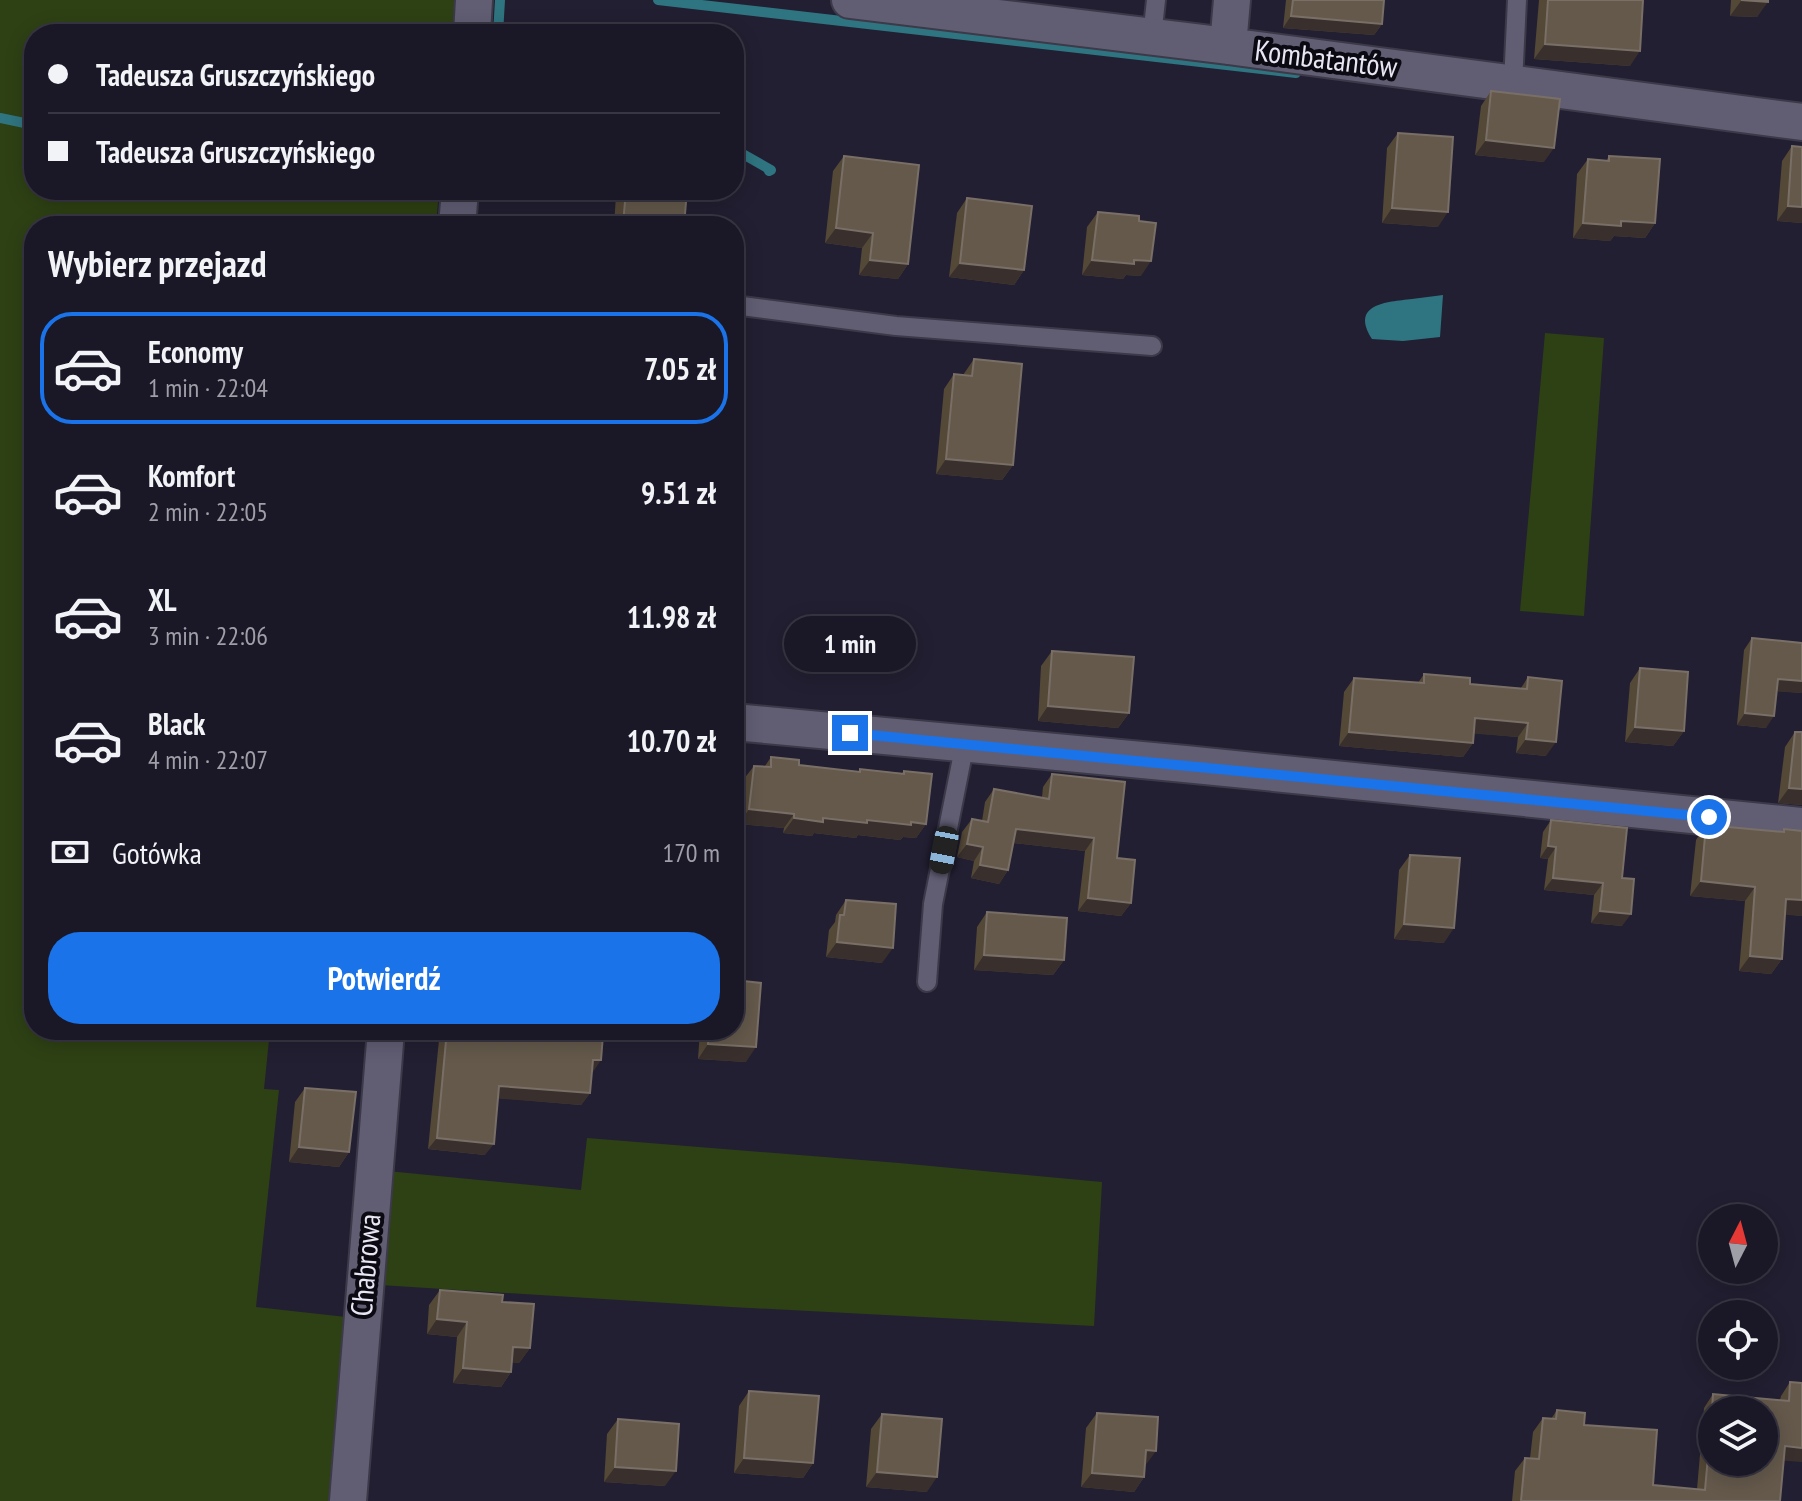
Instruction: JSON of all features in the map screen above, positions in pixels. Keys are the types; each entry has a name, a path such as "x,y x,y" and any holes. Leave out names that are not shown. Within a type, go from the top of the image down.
{"street":[{"path":"473,24 474,0"},
{"name":"Kombatantów","path":"850,0 997,8 1152,37 1802,122"},
{"path":"1228,46 1232,0"},
{"path":"744,723 1802,826"},
{"name":"Chabrowa","path":"348,1501 385,1040"}],"lane":[{"path":"1152,37 1156,0"},
{"path":"1513,83 1517,0"},
{"path":"744,306 896,326 1152,346"},
{"path":"927,982 933,904 965,743"}],"shaded area":[{"path":"0,0 455,0 453,24 24,24 24,200 438,200 437,216 24,216 24,1040 269,1040 264,1089 279,1090 256,1307 346,1317 332,1501 0,1501"},
{"path":"1443,295 1440,337 1403,341 1372,339 1365,318 1374,307"},
{"path":"1545,333 1604,338 1584,616 1520,611"},
{"path":"587,1138 1102,1182 1094,1326 380,1285 387,1171 581,1190"}],"building":[{"path":"1293,0 1384,0 1382,24 1291,16"},
{"path":"1548,0 1643,0 1640,51 1545,44"},
{"path":"1491,91 1560,99 1554,148 1486,140"},
{"path":"1398,133 1453,137 1448,212 1392,208"},
{"path":"1792,146 1802,147 1802,207 1788,206"},
{"path":"844,156 919,165 908,264 870,260 873,233 836,228"},
{"path":"1609,156 1660,159 1655,223 1621,221 1621,226 1583,223 1588,159 1609,161"},
{"path":"967,198 1032,206 1024,270 960,263"},
{"path":"625,200 686,200 685,216 624,216"},
{"path":"1098,212 1139,216 1139,221 1156,223 1151,261 1134,260 1134,264 1092,260"},
{"path":"974,359 1022,364 1013,465 946,459 954,374 972,376"},
{"path":"1752,638 1802,643 1802,681 1778,679 1774,716 1745,713"},
{"path":"1052,651 1134,657 1129,713 1048,706"},
{"path":"1640,668 1688,672 1684,731 1635,727"},
{"path":"1424,674 1470,678 1470,684 1527,689 1528,677 1562,681 1556,742 1526,739 1528,723 1475,718 1473,743 1349,732 1354,678 1424,683"},
{"path":"1795,732 1802,732 1802,789 1789,788"},
{"path":"771,757 799,760 799,765 860,772 860,769 932,774 926,824 867,820 867,823 823,818 823,822 794,818 794,814 749,809 754,766 771,767"},
{"path":"1052,774 1125,782 1117,858 1135,860 1131,903 1088,898 1094,838 1016,829 1008,870 980,865 983,847 967,844 972,819 988,822 994,789 1049,799"},
{"path":"1551,820 1627,828 1622,878 1634,879 1631,914 1600,911 1603,883 1553,878 1556,847 1548,846"},
{"path":"1706,825 1802,831 1802,900 1786,899 1782,959 1750,956 1755,887 1701,881"},
{"path":"1410,855 1460,858 1454,928 1404,924"},
{"path":"846,900 896,904 893,948 837,942 840,915 844,915"},
{"path":"987,912 1067,918 1064,960 984,955"},
{"path":"744,981 761,983 756,1047 708,1044 708,1040 744,1040"},
{"path":"446,1040 603,1040 601,1060 593,1060 590,1093 499,1086 494,1144 437,1138"},
{"path":"305,1088 356,1092 349,1152 299,1147"},
{"path":"440,1290 503,1295 502,1302 534,1304 530,1348 513,1347 511,1372 463,1368 467,1322 437,1319"},
{"path":"1790,1382 1802,1383 1802,1448 1785,1446 1780,1501 1521,1501 1525,1458 1539,1459 1543,1418 1556,1419 1557,1410 1585,1413 1584,1425 1657,1430 1653,1485 1705,1490 1706,1476 1778,1476 1778,1400 1789,1401"},
{"path":"749,1391 819,1396 813,1463 744,1458"},
{"path":"1097,1413 1158,1417 1156,1451 1146,1450 1144,1477 1092,1473"},
{"path":"882,1414 942,1419 937,1477 877,1472"},
{"path":"618,1419 679,1424 676,1471 615,1467"}],"waterway":[{"path":"499,24 500,0"},
{"path":"658,0 1296,73"},
{"path":"0,118 24,123"},
{"path":"744,155 769,171"}],"route":[{"path":"850,733 1709,817"}]}
